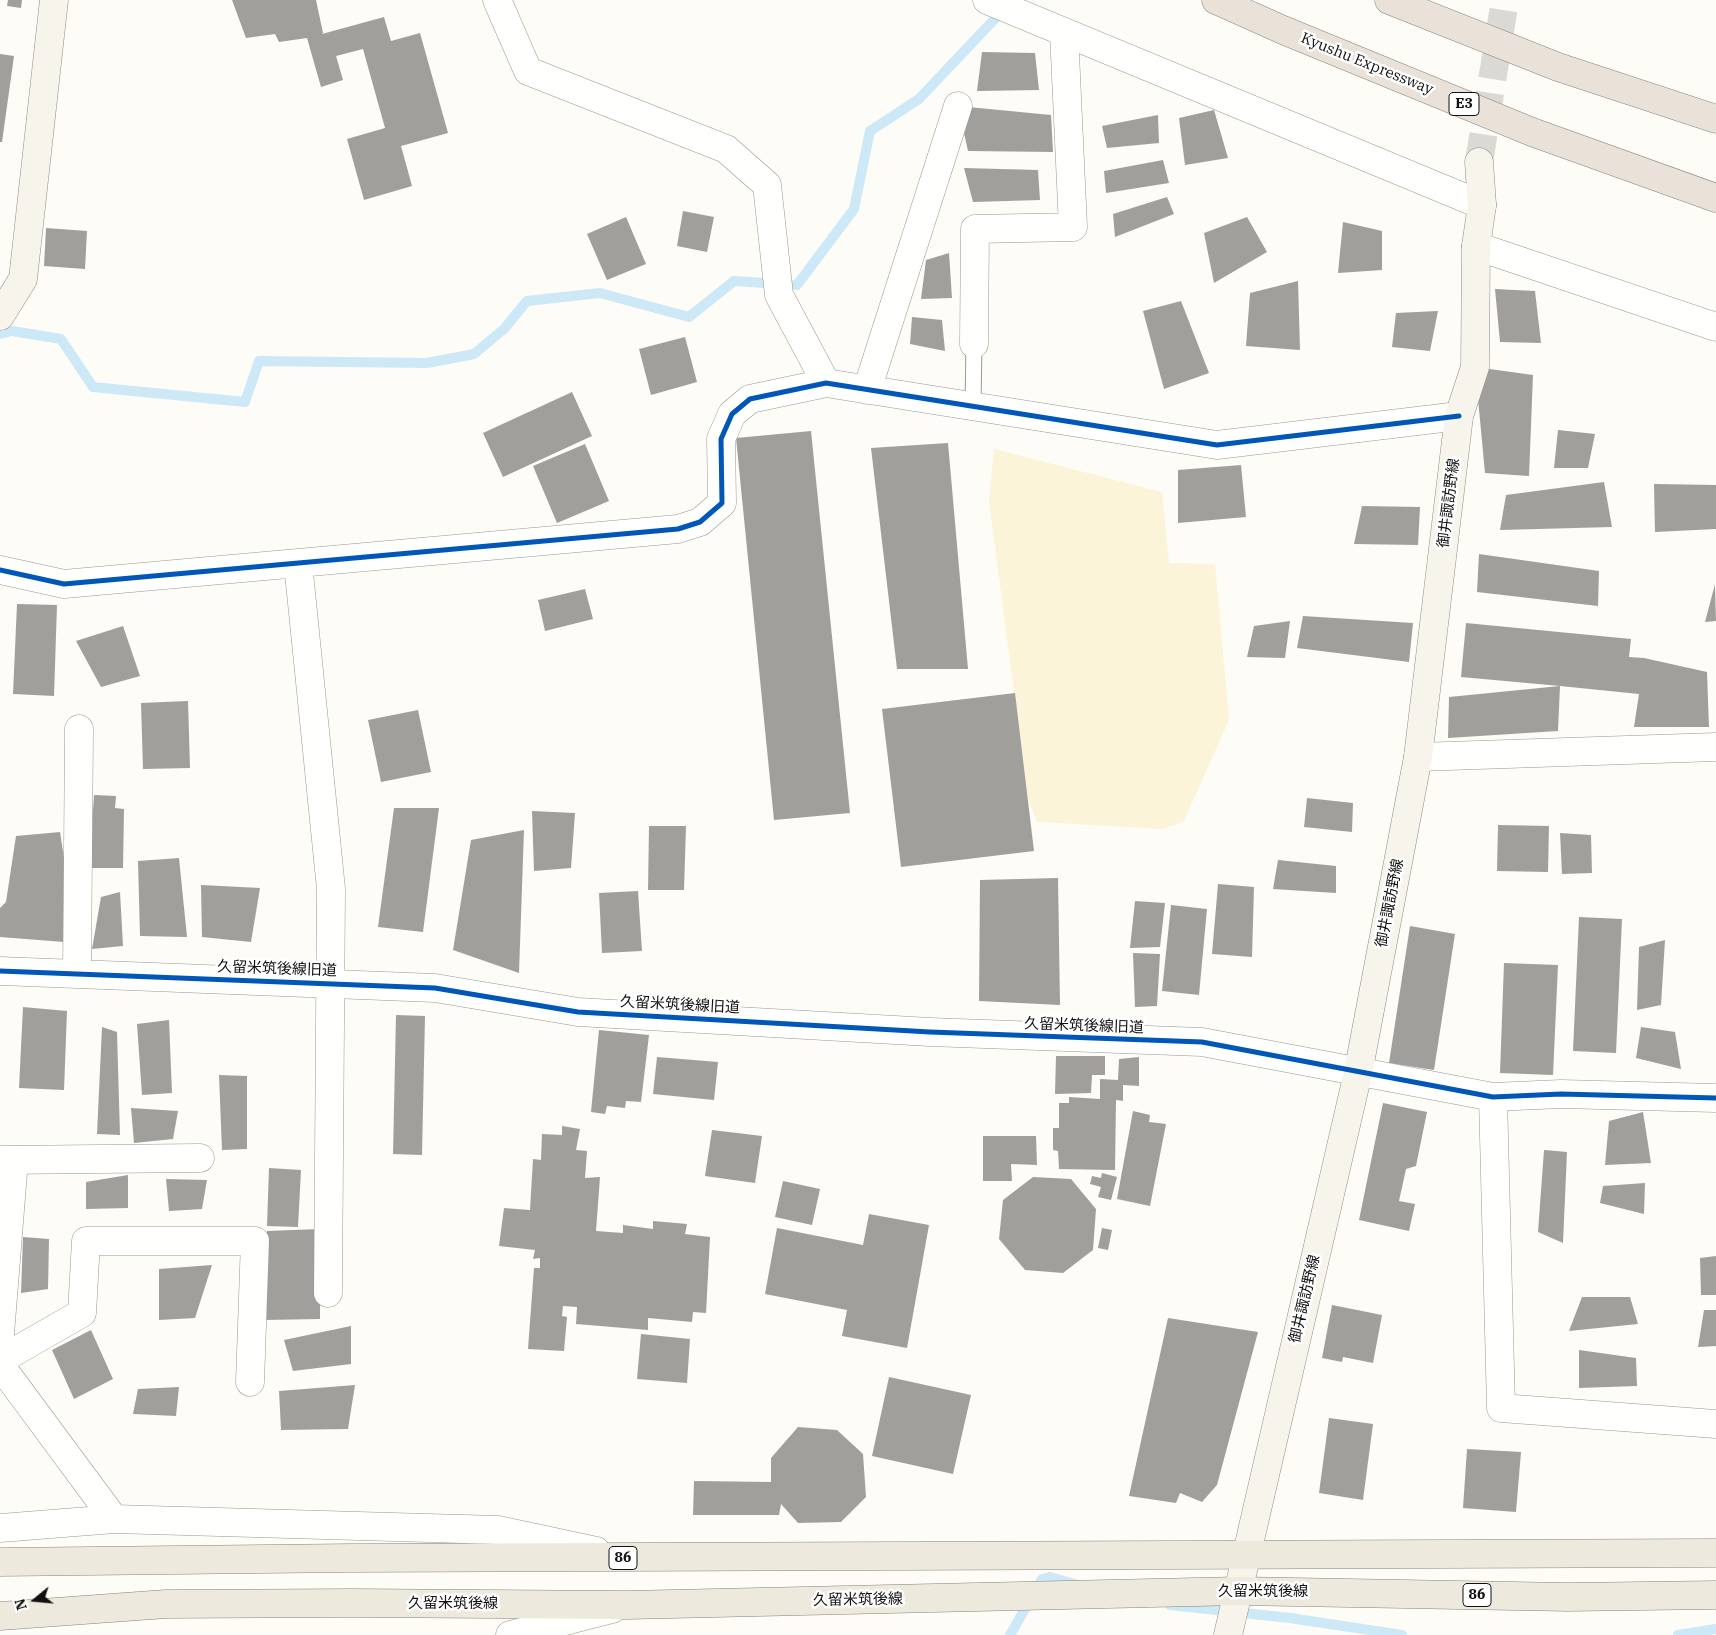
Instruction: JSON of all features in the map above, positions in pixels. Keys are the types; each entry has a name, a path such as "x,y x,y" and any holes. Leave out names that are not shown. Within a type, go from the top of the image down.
{"highway":[{"name":"Kyushu Expressway","path":"1216,0 1532,132 1716,198"},
{"path":"1389,0 1558,67 1716,119"}],"main road":[{"path":"0,316 23,278 54,0"},
{"name":"御井諏訪野線","path":"1228,1635 1358,1073 1418,757 1459,416 1475,367 1476,246 1482,205 1479,162"},
{"name":"86","path":"0,1562 189,1559 1716,1553"},
{"name":"久留米筑後線","path":"0,1616 166,1604 628,1605 1238,1591 1568,1597 1716,1595"}],"street":[{"path":"497,0 528,71 726,150 767,185 779,295 826,383"},
{"path":"987,0 1482,205"},
{"path":"974,344 975,229 1073,227 1064,32"},
{"path":"866,390 958,106"},
{"path":"1476,246 1716,327"},
{"path":"0,570 64,584 678,529 700,522 722,502 722,439 732,414 750,399 826,383 1217,445 1459,416"},
{"path":"298,563 331,889 328,1293"},
{"path":"77,974 79,729"},
{"path":"1418,757 1716,747"},
{"name":"久留米筑後線旧道","path":"0,971 435,988 578,1012 930,1032 1202,1042 1493,1097 1561,1094 1716,1098"},
{"path":"1493,1097 1501,1408 1716,1424"},
{"path":"0,1334 7,1160 200,1158"},
{"path":"0,1360 82,1312 86,1241 255,1241 250,1382"},
{"path":"0,1365 114,1519"},
{"path":"0,1528 114,1519 498,1530 626,1558"},
{"path":"510,1635 628,1605"}],"lane":[{"path":"973,406 974,344"}],"sand":[{"path":"994,449 1162,492 1169,563 1215,564 1229,720 1184,821 1164,829 1037,822 1028,799 989,501"}],"building":[{"path":"8,0 22,0 21,8 7,6"},
{"path":"232,0 316,0 322,34 384,17 391,41 420,33 448,133 401,146 412,186 364,200 347,139 385,128 363,49 336,56 343,80 321,87 307,38 279,42 275,34 246,38"},
{"path":"982,52 1035,53 1039,90 977,91"},
{"path":"0,54 14,56 2,142 0,142"},
{"path":"958,106 1051,115 1053,152 968,151"},
{"path":"1214,110 1228,158 1185,165 1179,118"},
{"path":"1158,115 1159,143 1107,148 1102,126"},
{"path":"1163,160 1169,183 1106,193 1104,171"},
{"path":"964,168 1038,170 1040,200 973,202"},
{"path":"1167,197 1174,214 1115,237 1113,214"},
{"path":"683,211 714,217 707,252 677,246"},
{"path":"626,217 646,264 607,280 587,234"},
{"path":"1247,217 1267,252 1214,283 1204,233"},
{"path":"1343,222 1382,231 1382,270 1338,273"},
{"path":"46,228 87,231 85,269 44,266"},
{"path":"949,253 952,298 921,299 926,260"},
{"path":"1298,281 1300,350 1246,346 1250,293"},
{"path":"1495,289 1535,291 1541,343 1500,342"},
{"path":"1181,301 1209,373 1164,389 1143,311"},
{"path":"1438,311 1430,351 1392,347 1396,313"},
{"path":"912,317 942,320 945,351 910,344"},
{"path":"685,337 697,382 651,395 639,349"},
{"path":"1475,367 1533,375 1529,476 1485,473"},
{"path":"572,392 592,436 503,477 483,433"},
{"path":"1558,430 1595,434 1588,468 1554,468"},
{"path":"811,431 850,813 774,820 736,438"},
{"path":"948,443 968,669 897,669 871,448"},
{"path":"585,444 609,501 557,523 533,466"},
{"path":"1241,465 1246,517 1178,523 1178,470"},
{"path":"1604,482 1612,527 1500,530 1506,495"},
{"path":"1654,484 1716,485 1716,529 1655,532"},
{"path":"1362,506 1420,507 1418,545 1354,544"},
{"path":"1479,554 1599,571 1598,606 1477,592"},
{"path":"1715,584 1716,621 1705,622"},
{"path":"585,589 593,619 545,631 538,600"},
{"path":"17,604 57,605 54,696 13,694"},
{"path":"1303,616 1413,623 1409,662 1297,648"},
{"path":"1290,621 1285,658 1247,657 1254,626"},
{"path":"1466,623 1631,639 1629,657 1644,658 1707,672 1709,727 1634,727 1639,694 1461,677"},
{"path":"123,626 140,676 101,687 76,641"},
{"path":"1560,686 1558,731 1448,738 1449,697"},
{"path":"1015,693 1034,851 901,867 882,709"},
{"path":"188,701 190,768 143,769 141,703"},
{"path":"418,710 431,772 381,782 368,720"},
{"path":"94,795 116,796 115,808 124,809 123,868 83,868 84,810 93,810"},
{"path":"1307,798 1353,803 1352,832 1304,827"},
{"path":"394,808 439,808 423,932 378,927"},
{"path":"532,811 575,813 571,868 534,871"},
{"path":"1498,825 1549,826 1548,872 1497,871"},
{"path":"649,826 686,826 684,890 648,890"},
{"path":"524,830 519,973 453,950 471,840"},
{"path":"60,832 77,943 0,937 0,908 6,902 16,836"},
{"path":"1560,833 1591,835 1592,873 1562,874"},
{"path":"179,858 187,937 140,936 138,861"},
{"path":"1278,860 1336,866 1336,893 1273,889"},
{"path":"1058,878 1060,1005 979,1001 980,880"},
{"path":"1218,884 1254,887 1252,957 1212,954"},
{"path":"201,885 260,888 251,942 202,937"},
{"path":"638,891 642,951 602,953 599,893"},
{"path":"120,892 123,946 92,949 101,897"},
{"path":"1135,901 1165,903 1160,947 1130,948"},
{"path":"1171,905 1207,909 1199,995 1162,991"},
{"path":"1579,917 1622,919 1616,1053 1573,1051"},
{"path":"1410,926 1455,934 1434,1070 1389,1063"},
{"path":"1665,940 1661,1005 1637,1010 1639,947"},
{"path":"1133,953 1160,954 1157,1006 1135,1007"},
{"path":"1504,963 1558,965 1553,1075 1500,1073"},
{"path":"23,1007 67,1011 64,1090 19,1088"},
{"path":"396,1015 425,1016 422,1155 393,1154"},
{"path":"169,1020 172,1093 142,1095 137,1024"},
{"path":"102,1027 117,1032 120,1135 97,1134"},
{"path":"1641,1027 1675,1032 1681,1069 1636,1058"},
{"path":"599,1030 649,1035 641,1102 626,1101 625,1108 607,1106 605,1114 591,1112"},
{"path":"1056,1056 1105,1056 1105,1075 1092,1075 1091,1093 1055,1094"},
{"path":"657,1057 718,1062 714,1100 653,1094"},
{"path":"1139,1057 1139,1086 1123,1085 1123,1101 1116,1100 1115,1170 1059,1169 1058,1151 1053,1150 1053,1128 1059,1128 1059,1103 1069,1103 1069,1097 1100,1099 1100,1079 1118,1080 1119,1059"},
{"path":"219,1075 247,1076 247,1149 222,1150"},
{"path":"1383,1103 1427,1112 1416,1166 1406,1169 1399,1201 1415,1204 1409,1231 1359,1220"},
{"path":"131,1108 178,1111 173,1139 134,1143"},
{"path":"1133,1111 1150,1115 1149,1122 1166,1124 1150,1206 1117,1199"},
{"path":"1643,1112 1651,1163 1605,1165 1609,1121"},
{"path":"562,1126 580,1129 576,1150 587,1151 585,1178 600,1177 596,1231 623,1233 623,1225 653,1229 653,1221 687,1224 685,1234 710,1237 706,1313 693,1312 692,1322 648,1318 648,1330 576,1324 577,1307 563,1306 562,1316 567,1317 564,1351 528,1349 534,1268 540,1268 540,1258 533,1259 535,1250 499,1246 504,1208 530,1210 533,1159 541,1160 542,1134 562,1135"},
{"path":"712,1130 762,1136 755,1183 705,1176"},
{"path":"983,1136 1036,1136 1037,1165 1011,1164 1012,1181 983,1181"},
{"path":"1544,1150 1567,1152 1563,1243 1538,1232"},
{"path":"269,1168 301,1170 298,1227 267,1226"},
{"path":"1102,1173 1117,1177 1111,1200 1098,1197 1101,1187 1090,1184 1092,1176 1101,1178"},
{"path":"128,1175 128,1208 86,1209 86,1182"},
{"path":"1033,1177 1071,1179 1096,1209 1093,1250 1063,1273 1025,1270 999,1239 1003,1200"},
{"path":"166,1179 207,1180 202,1209 169,1211"},
{"path":"783,1181 820,1189 812,1225 775,1217"},
{"path":"1645,1183 1644,1214 1600,1203 1603,1186"},
{"path":"869,1214 929,1225 907,1348 842,1336 847,1310 765,1294 777,1228 863,1245"},
{"path":"1102,1228 1112,1230 1108,1250 1098,1248"},
{"path":"320,1229 320,1319 265,1320 267,1231"},
{"path":"23,1237 49,1239 48,1289 21,1293"},
{"path":"1716,1256 1716,1295 1701,1295 1700,1258"},
{"path":"212,1265 195,1318 159,1320 159,1269"},
{"path":"1582,1297 1630,1297 1638,1324 1569,1331"},
{"path":"1332,1305 1382,1315 1373,1363 1343,1357 1342,1362 1322,1358"},
{"path":"1704,1310 1716,1310 1716,1346 1698,1347"},
{"path":"1168,1318 1258,1332 1217,1485 1202,1502 1180,1493 1176,1503 1129,1496"},
{"path":"351,1326 351,1364 293,1371 284,1340"},
{"path":"91,1330 113,1379 74,1399 52,1350"},
{"path":"641,1334 690,1339 687,1383 637,1379"},
{"path":"1579,1350 1636,1358 1637,1386 1579,1388"},
{"path":"889,1377 971,1395 953,1474 872,1456"},
{"path":"355,1385 348,1429 281,1430 279,1391"},
{"path":"179,1387 176,1416 133,1414 138,1389"},
{"path":"1329,1418 1373,1424 1363,1500 1319,1493"},
{"path":"798,1427 837,1430 863,1454 866,1497 841,1522 798,1523 781,1504 779,1515 693,1515 694,1481 771,1482 771,1458"},
{"path":"1467,1449 1521,1452 1516,1512 1463,1508"}],"waterway":[{"path":"0,334 12,331 61,339 93,387 245,402 259,361 427,363 474,354 504,329 527,301 600,293 689,317 734,281 797,285 854,209 870,131 919,99 1005,8"},
{"path":"1010,1635 1042,1579 1050,1577 1078,1585"},
{"path":"1170,1605 1290,1618 1402,1635"},
{"path":"1678,1635 1716,1629"}],"tunnel":[{"path":"1479,162 1505,0"}],"cycle path":[{"path":"0,570 64,584 678,529 700,522 722,503 721,439 732,414 750,399 826,383 1217,445 1459,416"},
{"path":"0,971 435,988 578,1012 930,1032 1202,1042 1493,1097 1561,1094 1716,1098"}]}
